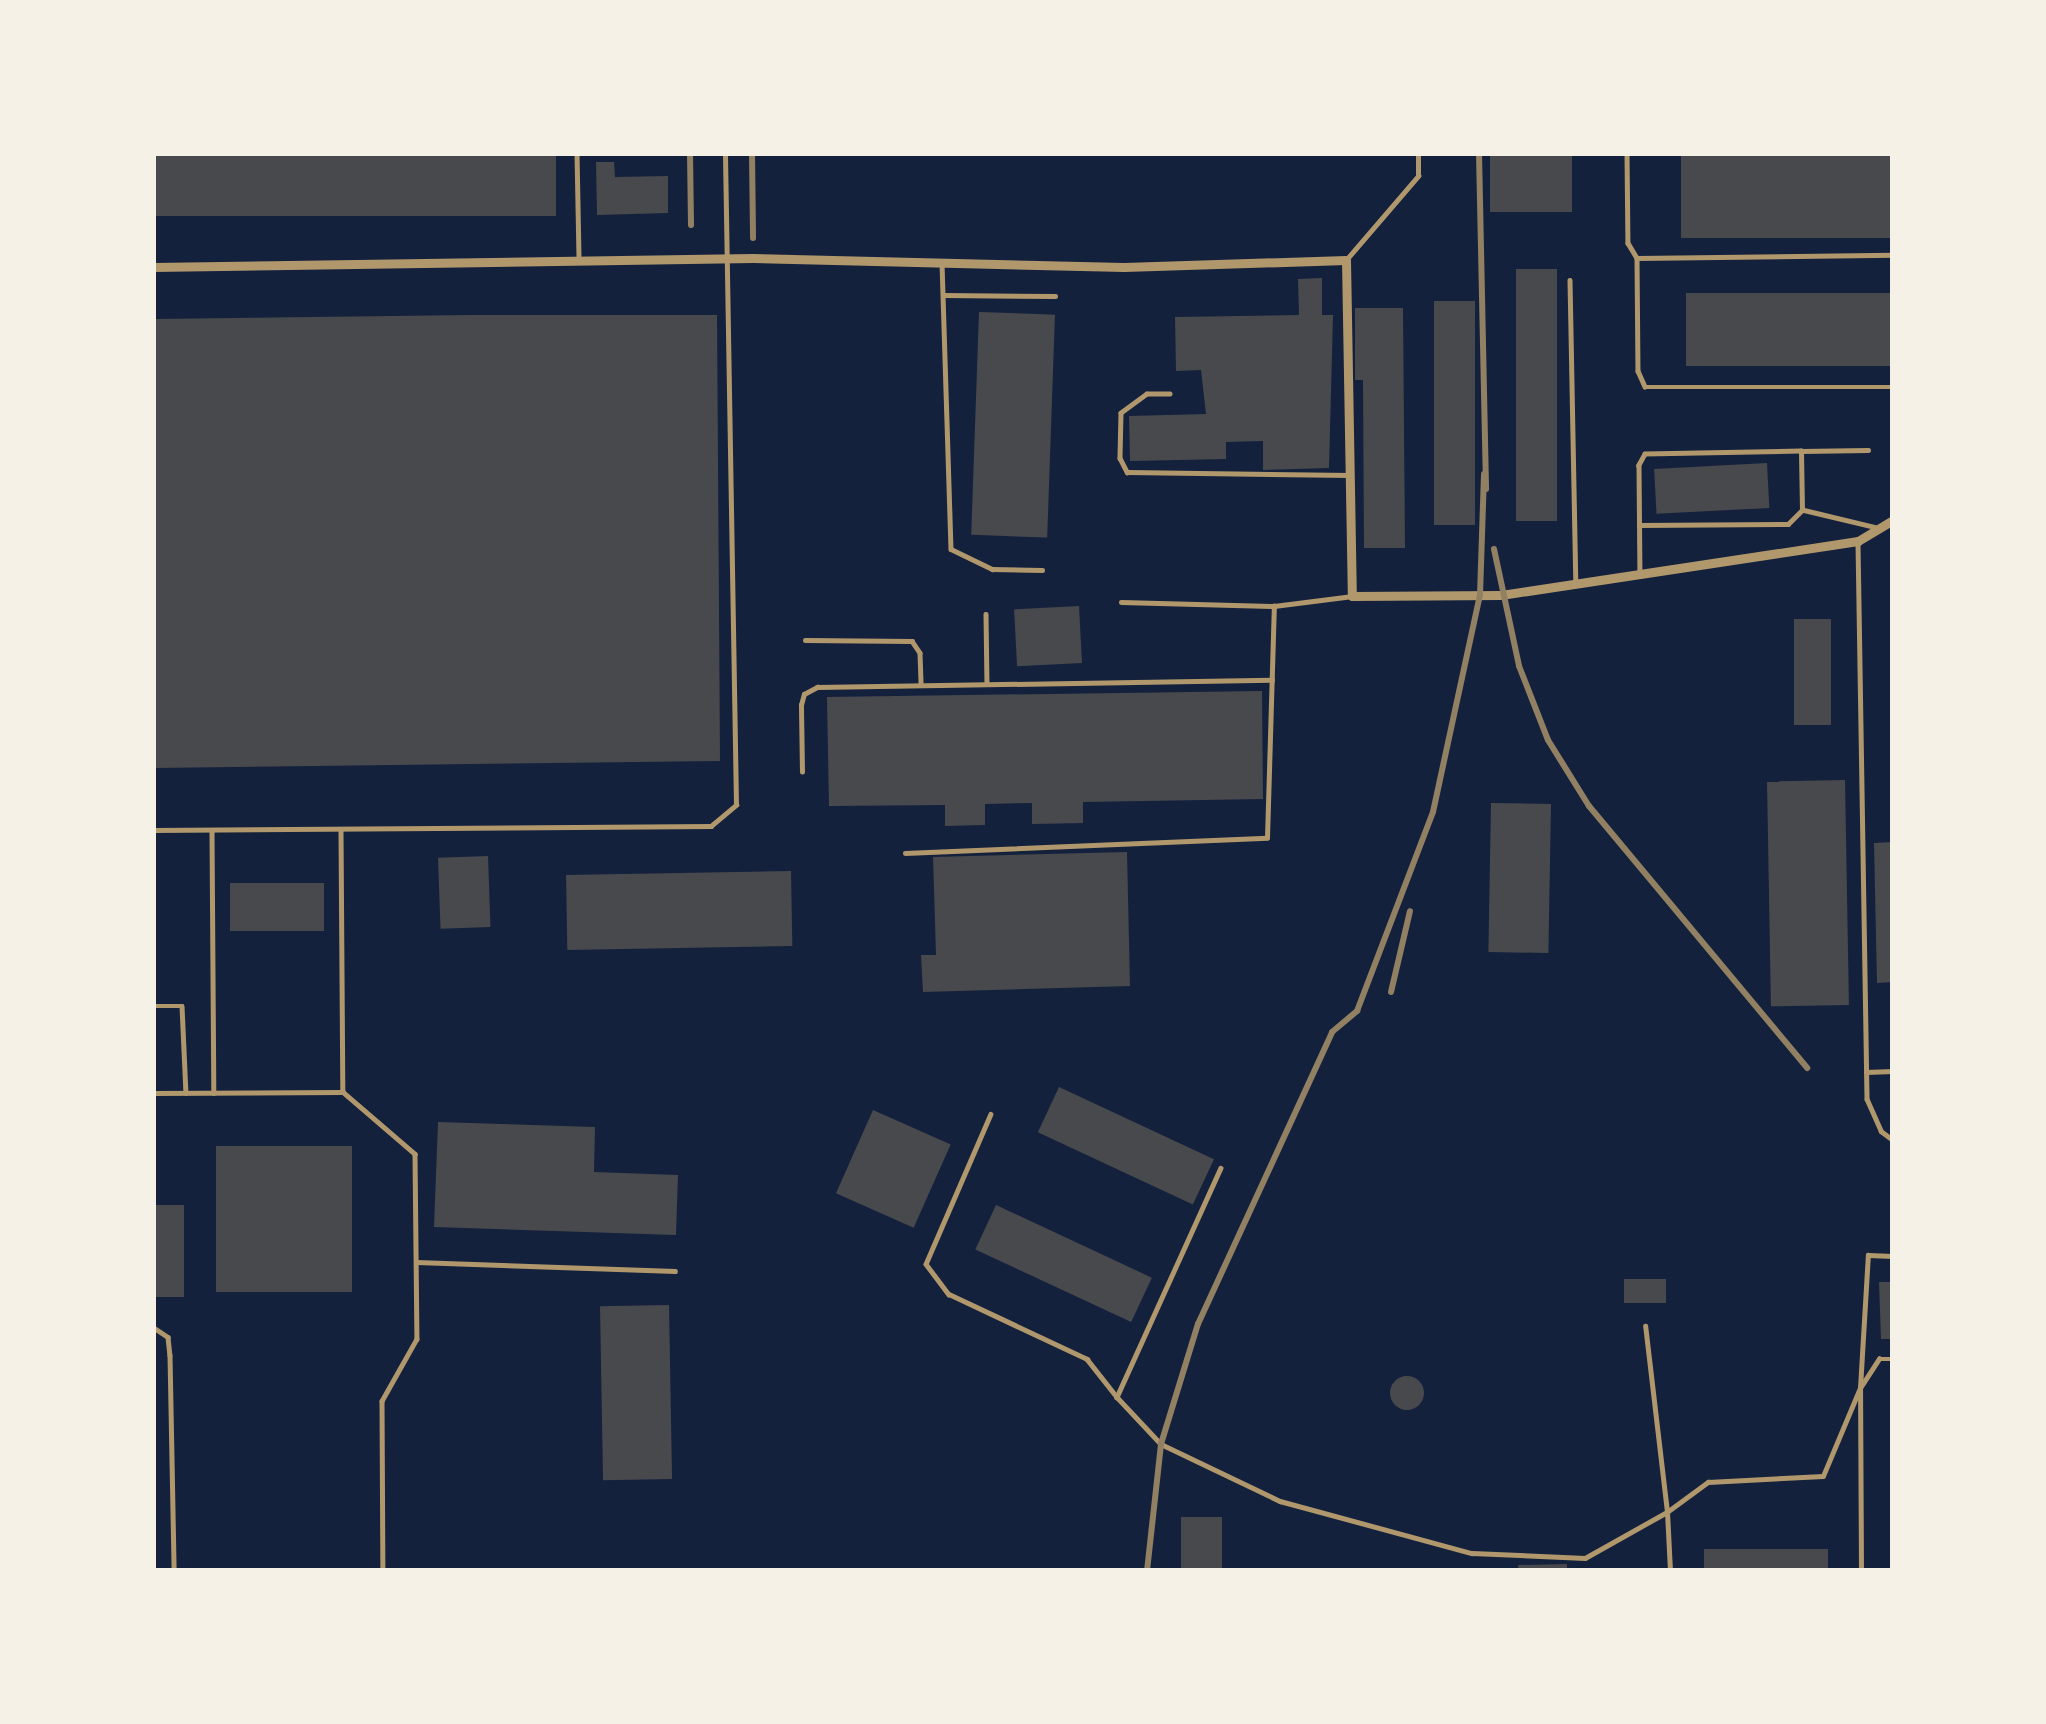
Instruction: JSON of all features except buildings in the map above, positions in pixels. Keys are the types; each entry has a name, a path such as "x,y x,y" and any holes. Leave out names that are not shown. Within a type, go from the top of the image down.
{"street":[{"path":"153,267 726,260 1124,267 1346,260 1352,596 1501,595 1858,542 1893,520"}],"lane":[{"path":"578,153 579,261"},
{"path":"153,830 710,826 736,805 725,153"},
{"path":"1346,260 1418,176 1418,153"},
{"path":"1627,153 1628,243 1637,258 1638,371 1646,388 1893,387"},
{"path":"1637,258 1893,255"},
{"path":"942,263 951,549 992,569 1042,569"},
{"path":"1570,280 1576,584"},
{"path":"943,295 1055,296"},
{"path":"1170,394 1147,394 1121,413 1120,458 1127,472 1350,476"},
{"path":"1640,574 1639,465 1645,454 1868,450"},
{"path":"1639,525 1788,524 1802,510 1801,451"},
{"path":"1802,510 1880,528"},
{"path":"1858,542 1867,1099 1881,1130 1893,1140"},
{"path":"1120,602 1274,606 1352,596"},
{"path":"905,853 1261,841 1271,832 1274,606"},
{"path":"986,614 987,684"},
{"path":"805,640 912,641 920,653 921,685"},
{"path":"802,772 801,705 810,689 1272,680"},
{"path":"341,830 343,1092"},
{"path":"212,831 214,1093"},
{"path":"153,1006 182,1006 186,1093"},
{"path":"1867,1072 1893,1071"},
{"path":"153,1094 343,1092 415,1154 417,1340 382,1401 383,1571"},
{"path":"991,1114 926,1264 949,1294 1087,1359 1161,1444 1280,1501 1472,1553 1585,1558 1667,1513 1708,1482 1823,1476 1860,1388 1879,1360 1893,1359"},
{"path":"1118,1397 1221,1168"},
{"path":"1861,1571 1860,1388 1868,1255 1893,1256"},
{"path":"416,1262 675,1271"},
{"path":"1645,1326 1670,1571"},
{"path":"153,1327 168,1337 170,1355 174,1571"}],"railway":[{"path":"690,153 691,225"},
{"path":"752,153 753,238"},
{"path":"1479,153 1486,489"},
{"path":"1147,1571 1161,1444 1198,1324 1332,1032 1357,1011 1433,812 1480,595 1484,474"},
{"path":"1494,549 1519,666 1548,740 1589,806 1807,1068"},
{"path":"1391,992 1410,911"}]}
